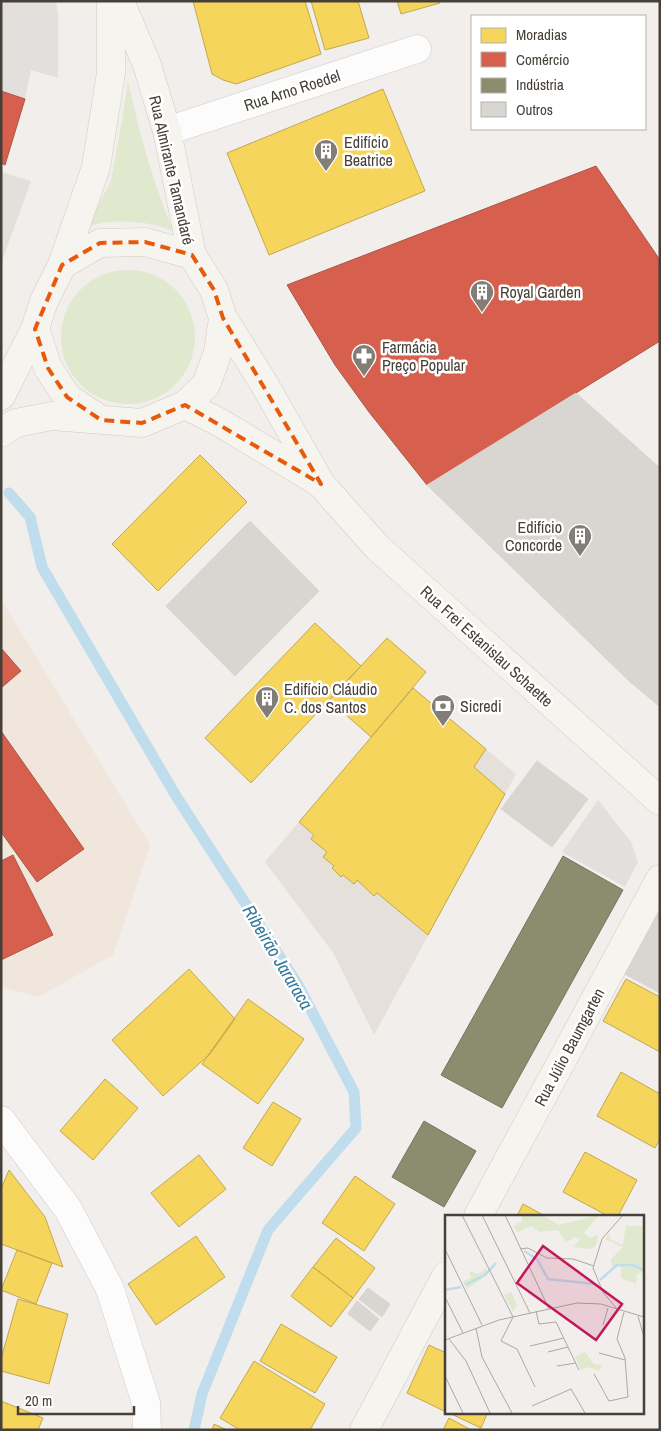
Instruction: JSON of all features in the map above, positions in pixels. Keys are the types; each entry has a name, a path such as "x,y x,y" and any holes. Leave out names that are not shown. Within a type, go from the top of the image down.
{"main road":[{"path":"1,396 35,329 44,302 62,265 96,167 111,73 111,1"},
{"name":"Rua Almirante Tamandaré","path":"120,1 146,65 167,131 192,255"},
{"path":"1,433 16,423 52,416 142,423 184,405 206,385 218,352 223,318 214,290 192,255 145,242 100,243 62,265"},
{"name":"Rua Frei Estanislau Schaette","path":"223,318 263,382 321,484 377,547 660,801"},
{"path":"35,329 48,368 67,397 101,420"},
{"name":"Rua Frei Estanislau Schaette","path":"184,405 219,422 321,484"},
{"name":"Rua Júlio Baumgarten","path":"479,1215 660,879"},
{"path":"364,1430 445,1278"}],"street":[{"name":"Rua Arno Roedel","path":"167,131 417,49"},
{"path":"1,1120 68,1209 110,1290 146,1403 147,1430"}],"highlighted area":[{"path":"145,242 192,255 214,290 223,318 321,484 185,405 142,423 101,420 67,397 48,368 35,329 62,265 100,243"}],"shaded area":[{"path":"1,1 56,1 58,15 58,78 31,70 25,99 1,91"},
{"path":"1,172 31,181 1,264"},
{"path":"1,599 150,845 113,955 38,997 1,987"},
{"path":"413,688 516,774 374,1035 334,954 265,862"},
{"path":"598,800 631,842 638,862 625,887 562,852"}],"green space":[{"path":"128,81 147,157 173,231 156,225 129,222 102,223 87,227 111,181"},
{"path":"128,270 154,275 165,281 175,290 184,300 190,311 195,337 190,363 184,374 175,384 165,393 154,399 128,404 102,399 91,393 81,384 72,374 66,363 61,337 66,311 72,300 81,290 91,281 102,275"}],"building: Moradias":[{"path":"193,1 305,1 321,54 236,84 223,80 212,74"},
{"path":"311,1 358,1 369,38 325,50"},
{"path":"397,1 440,1 440,3 401,14"},
{"name":"Edifício Beatrice","path":"383,89 425,191 269,255 227,153"},
{"path":"200,455 247,502 158,591 112,544"},
{"name":"Edifício Cláudio C. dos Santos","path":"315,623 361,666 251,783 205,738"},
{"path":"387,638 426,672 371,737 329,700"},
{"path":"413,688 486,749 474,767 505,794 428,935 377,893 374,896 357,880 354,884 343,875 341,877 332,868 334,866 323,857 327,852 311,839 314,835 299,822"},
{"path":"189,969 235,1019 210,1054 163,1096 112,1040"},
{"path":"626,979 660,997 660,1052 603,1021"},
{"path":"248,999 304,1039 258,1104 202,1064"},
{"path":"621,1072 660,1094 660,1139 655,1148 597,1116"},
{"path":"105,1079 138,1108 93,1160 60,1131"},
{"path":"273,1102 301,1119 272,1166 243,1148"},
{"path":"585,1152 637,1180 619,1215 606,1215 563,1192"},
{"path":"199,1155 226,1189 179,1227 151,1193"},
{"path":"9,1170 45,1217 63,1267 1,1244 1,1189"},
{"path":"355,1176 395,1204 364,1251 322,1223"},
{"path":"523,1204 543,1215 518,1215"},
{"path":"196,1236 225,1277 156,1325 128,1284"},
{"path":"336,1238 375,1268 353,1298 313,1267"},
{"path":"17,1250 52,1263 36,1304 1,1290"},
{"path":"313,1267 353,1298 331,1327 291,1296"},
{"path":"18,1299 68,1314 49,1384 1,1371 1,1359"},
{"path":"281,1324 337,1357 315,1393 260,1361"},
{"path":"429,1345 445,1353 445,1412 407,1393"},
{"path":"254,1361 325,1404 310,1430 240,1430 220,1418"},
{"path":"1,1401 43,1418 38,1430 1,1430"},
{"path":"451,1414 487,1414 481,1428"},
{"path":"449,1418 471,1430 443,1430"},
{"path":"214,1424 227,1430 212,1430"}],"building: Comércio":[{"path":"1,91 25,99 5,165 1,163"},
{"name":"Royal Garden","path":"596,166 660,260 660,341 427,485 369,412 335,365 287,285"},
{"path":"1,648 21,671 1,688"},
{"path":"1,731 84,849 37,882 1,832"},
{"path":"13,855 53,935 1,960 1,861"}],"building: Indústria":[{"path":"563,856 623,890 502,1108 441,1075"},
{"path":"424,1121 476,1151 444,1207 392,1177"}],"building: Outros":[{"name":"Edifício Concorde","path":"576,393 660,468 660,629 629,681 427,485"},
{"path":"250,521 319,591 235,676 166,606"},
{"path":"660,629 660,707 629,681"},
{"path":"537,761 588,799 552,847 501,809"},
{"path":"660,895 660,993 619,971"},
{"path":"368,1288 390,1304 382,1317 359,1299"},
{"path":"357,1301 379,1319 370,1331 348,1314"}],"waterway":[{"name":"Ribeirão Jararaca","path":"9,493 30,517 42,567 176,796 298,985 354,1092 356,1128 268,1230 202,1394 194,1430"}],"place":[{"name":"Edifício Beatrice","path":"326,172"},
{"name":"Royal Garden","path":"482,313"},
{"name":"Farmácia Preço Popular","path":"364,377"},
{"name":"Edifício Concorde","path":"580,557"},
{"name":"Edifício Cláudio C. dos Santos","path":"267,719"},
{"name":"Sicredi","path":"443,727"}]}
